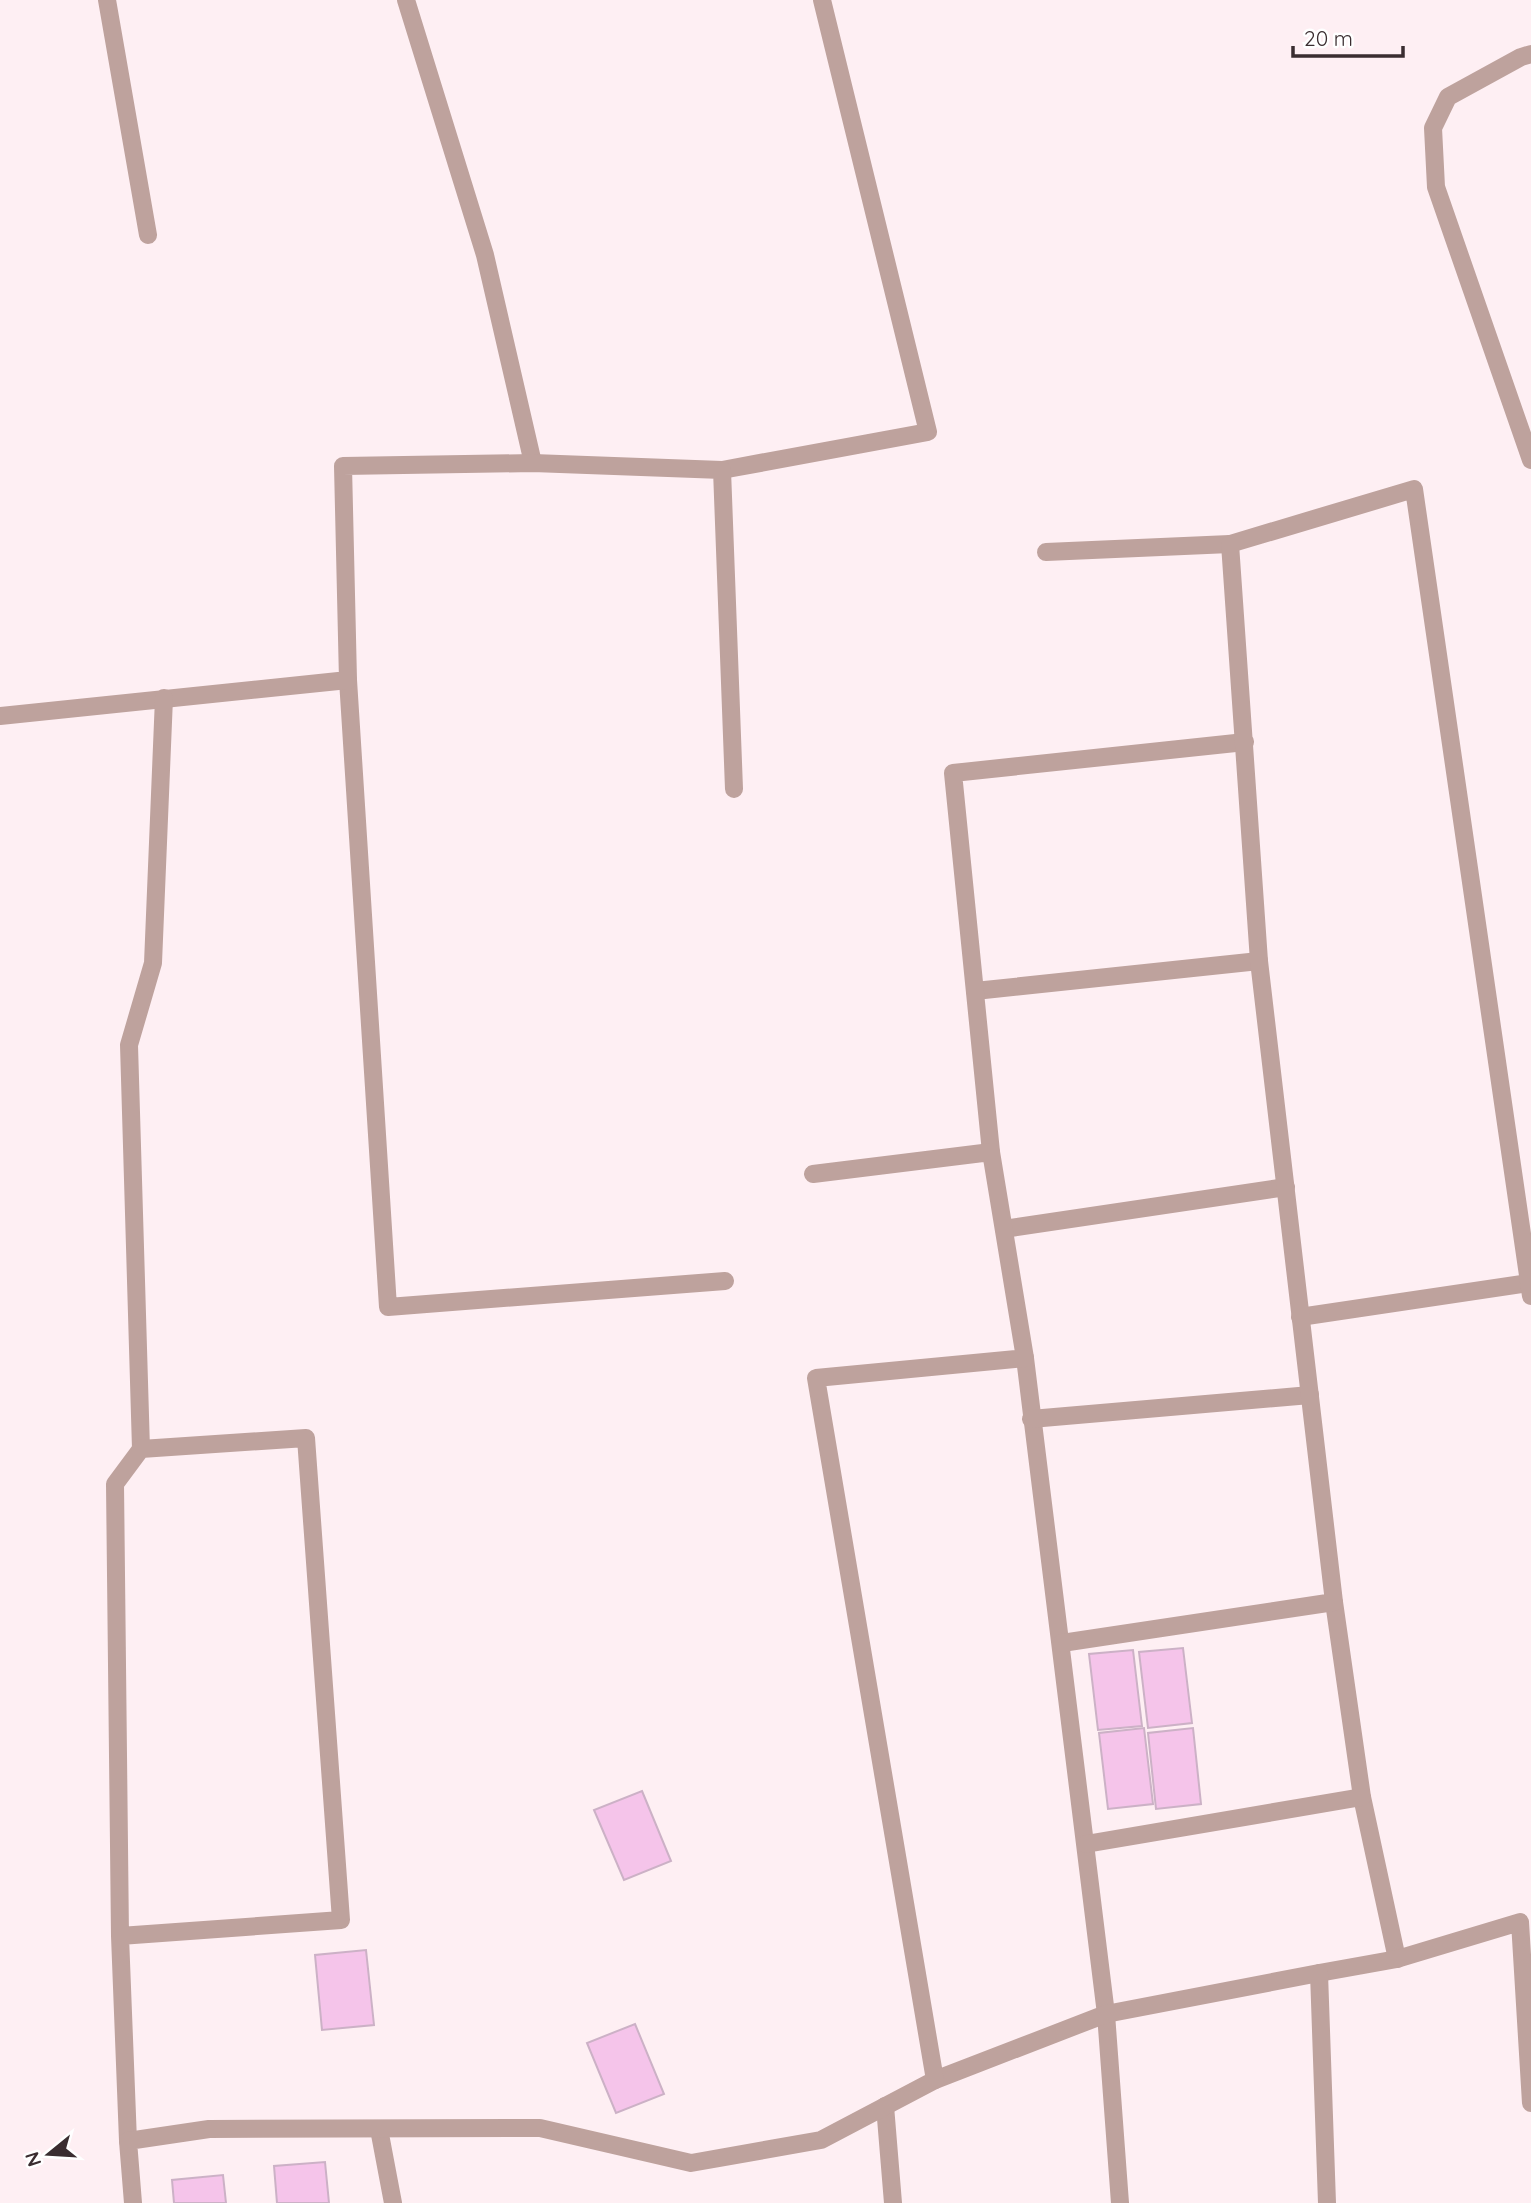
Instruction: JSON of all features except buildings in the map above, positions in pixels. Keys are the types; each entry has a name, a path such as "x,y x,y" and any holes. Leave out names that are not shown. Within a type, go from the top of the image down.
{"street":[{"path":"107,0 148,235"},
{"path":"406,0 485,256 533,463"},
{"path":"725,1281 388,1307 348,680 343,466 533,463 722,470 928,432 821,0"},
{"path":"1531,54 1448,97 1433,128 1436,187 1531,460"},
{"path":"722,470 734,789"},
{"path":"1046,552 1230,544 1414,489 1530,1290 1300,1317"},
{"path":"1230,544 1259,961 1300,1317 1334,1602 1362,1797 1397,1959"},
{"path":"0,716 348,680"},
{"path":"133,2203 120,1936 115,1484 141,1449 129,1045 153,962 164,698"},
{"path":"1120,2203 1106,2014 1025,1358 991,1152 953,773 1245,742"},
{"path":"975,992 1259,961"},
{"path":"813,1174 991,1152"},
{"path":"1004,1229 1286,1187"},
{"path":"934,2080 816,1378 1025,1358"},
{"path":"1031,1419 1310,1395"},
{"path":"120,1936 341,1920 306,1437 141,1449"},
{"path":"1062,1643 1334,1602"},
{"path":"1086,1844 1362,1797"},
{"path":"128,2141 209,2129 540,2128 691,2163 821,2140 934,2080 1106,2014 1397,1959 1525,1919 1531,2103"},
{"path":"1319,1973 1327,2203"},
{"path":"885,2106 893,2203"},
{"path":"379,2129 393,2203"}]}
